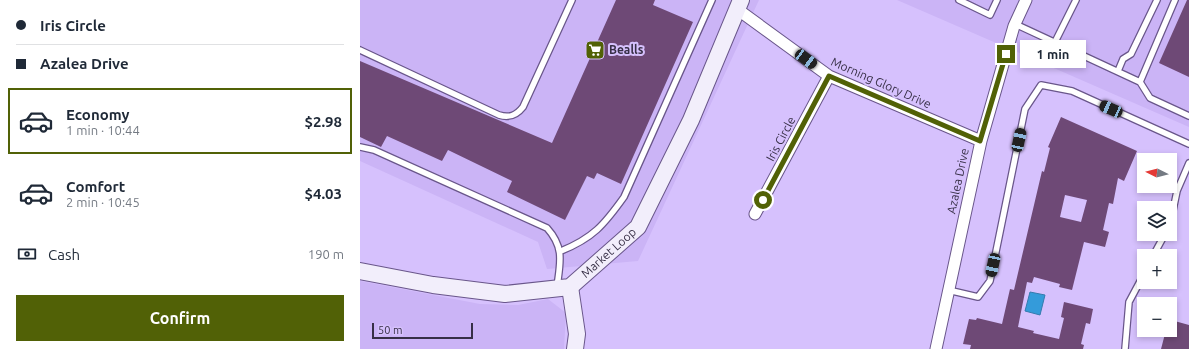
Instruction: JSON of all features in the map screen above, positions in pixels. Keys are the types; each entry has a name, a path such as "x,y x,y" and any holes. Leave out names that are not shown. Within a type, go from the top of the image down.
{"street":[{"name":"Azalea Drive","path":"936,349 980,141 1015,24 1026,0"},
{"name":"Morning Glory Drive","path":"739,5 829,76 980,141"},
{"name":"Market Loop","path":"564,288 638,227 691,120 739,5"},
{"name":"Iris Circle","path":"755,214 829,76"},
{"path":"360,271 433,285 505,294 564,288 577,334 575,349"}],"lane":[{"path":"360,50 499,115 515,115 523,107 572,0"},
{"path":"561,251 579,244 604,224 624,197 712,0"},
{"path":"958,0 990,15 997,0"},
{"path":"1055,42 1076,0"},
{"path":"1118,71 1123,59 1131,54 1157,0"},
{"path":"1140,82 1175,0"},
{"path":"1015,24 1140,82 1150,98 1189,116"},
{"path":"948,290 978,297 990,281 1026,109 1041,85 1072,91 1189,144"},
{"path":"360,148 374,150 541,224 553,234 561,251 564,288"},
{"path":"1175,201 1177,191 1189,163"},
{"path":"1125,349 1129,302 1137,287"}],"shaded area":[{"path":"360,0 759,0 638,261 547,269 538,242 360,161"},
{"path":"897,0 1189,0 1189,127 1024,55"},
{"path":"360,281 480,304 518,305 548,299 566,313 564,349 360,349"}],"water":[{"path":"1030,292 1045,295 1040,315 1025,311"}],"building":[{"path":"616,0 655,0 653,5 693,22 621,184 597,173 594,179 587,176 565,220 507,192 512,181 448,150 442,161 387,136 381,147 360,137 360,61 552,143"},
{"path":"1187,0 1189,0 1189,77 1159,63"},
{"path":"1061,117 1137,151 1124,181 1118,178 1113,204 1109,203 1103,230 1109,232 1105,247 1084,242 1072,290 1059,287 1060,284 1034,277 1032,283 1027,282 1018,327 1034,331 1033,333 1059,339 1064,318 1061,317 1064,302 1093,309 1090,324 1086,323 1081,344 1084,345 1083,349 970,349 971,345 963,344 969,319 976,320 977,318 1002,324 1010,289 1014,290 1042,171 1044,172 1050,148 1048,147","holes":["1065,195 1087,200 1081,222 1060,217"]},
{"path":"1177,322 1189,325 1189,349 1161,349 1164,337 1177,337"}],"place":[{"name":"Bealls","path":"595,50"}],"route":[{"path":"763,200 829,76 980,141 1006,54"}]}
